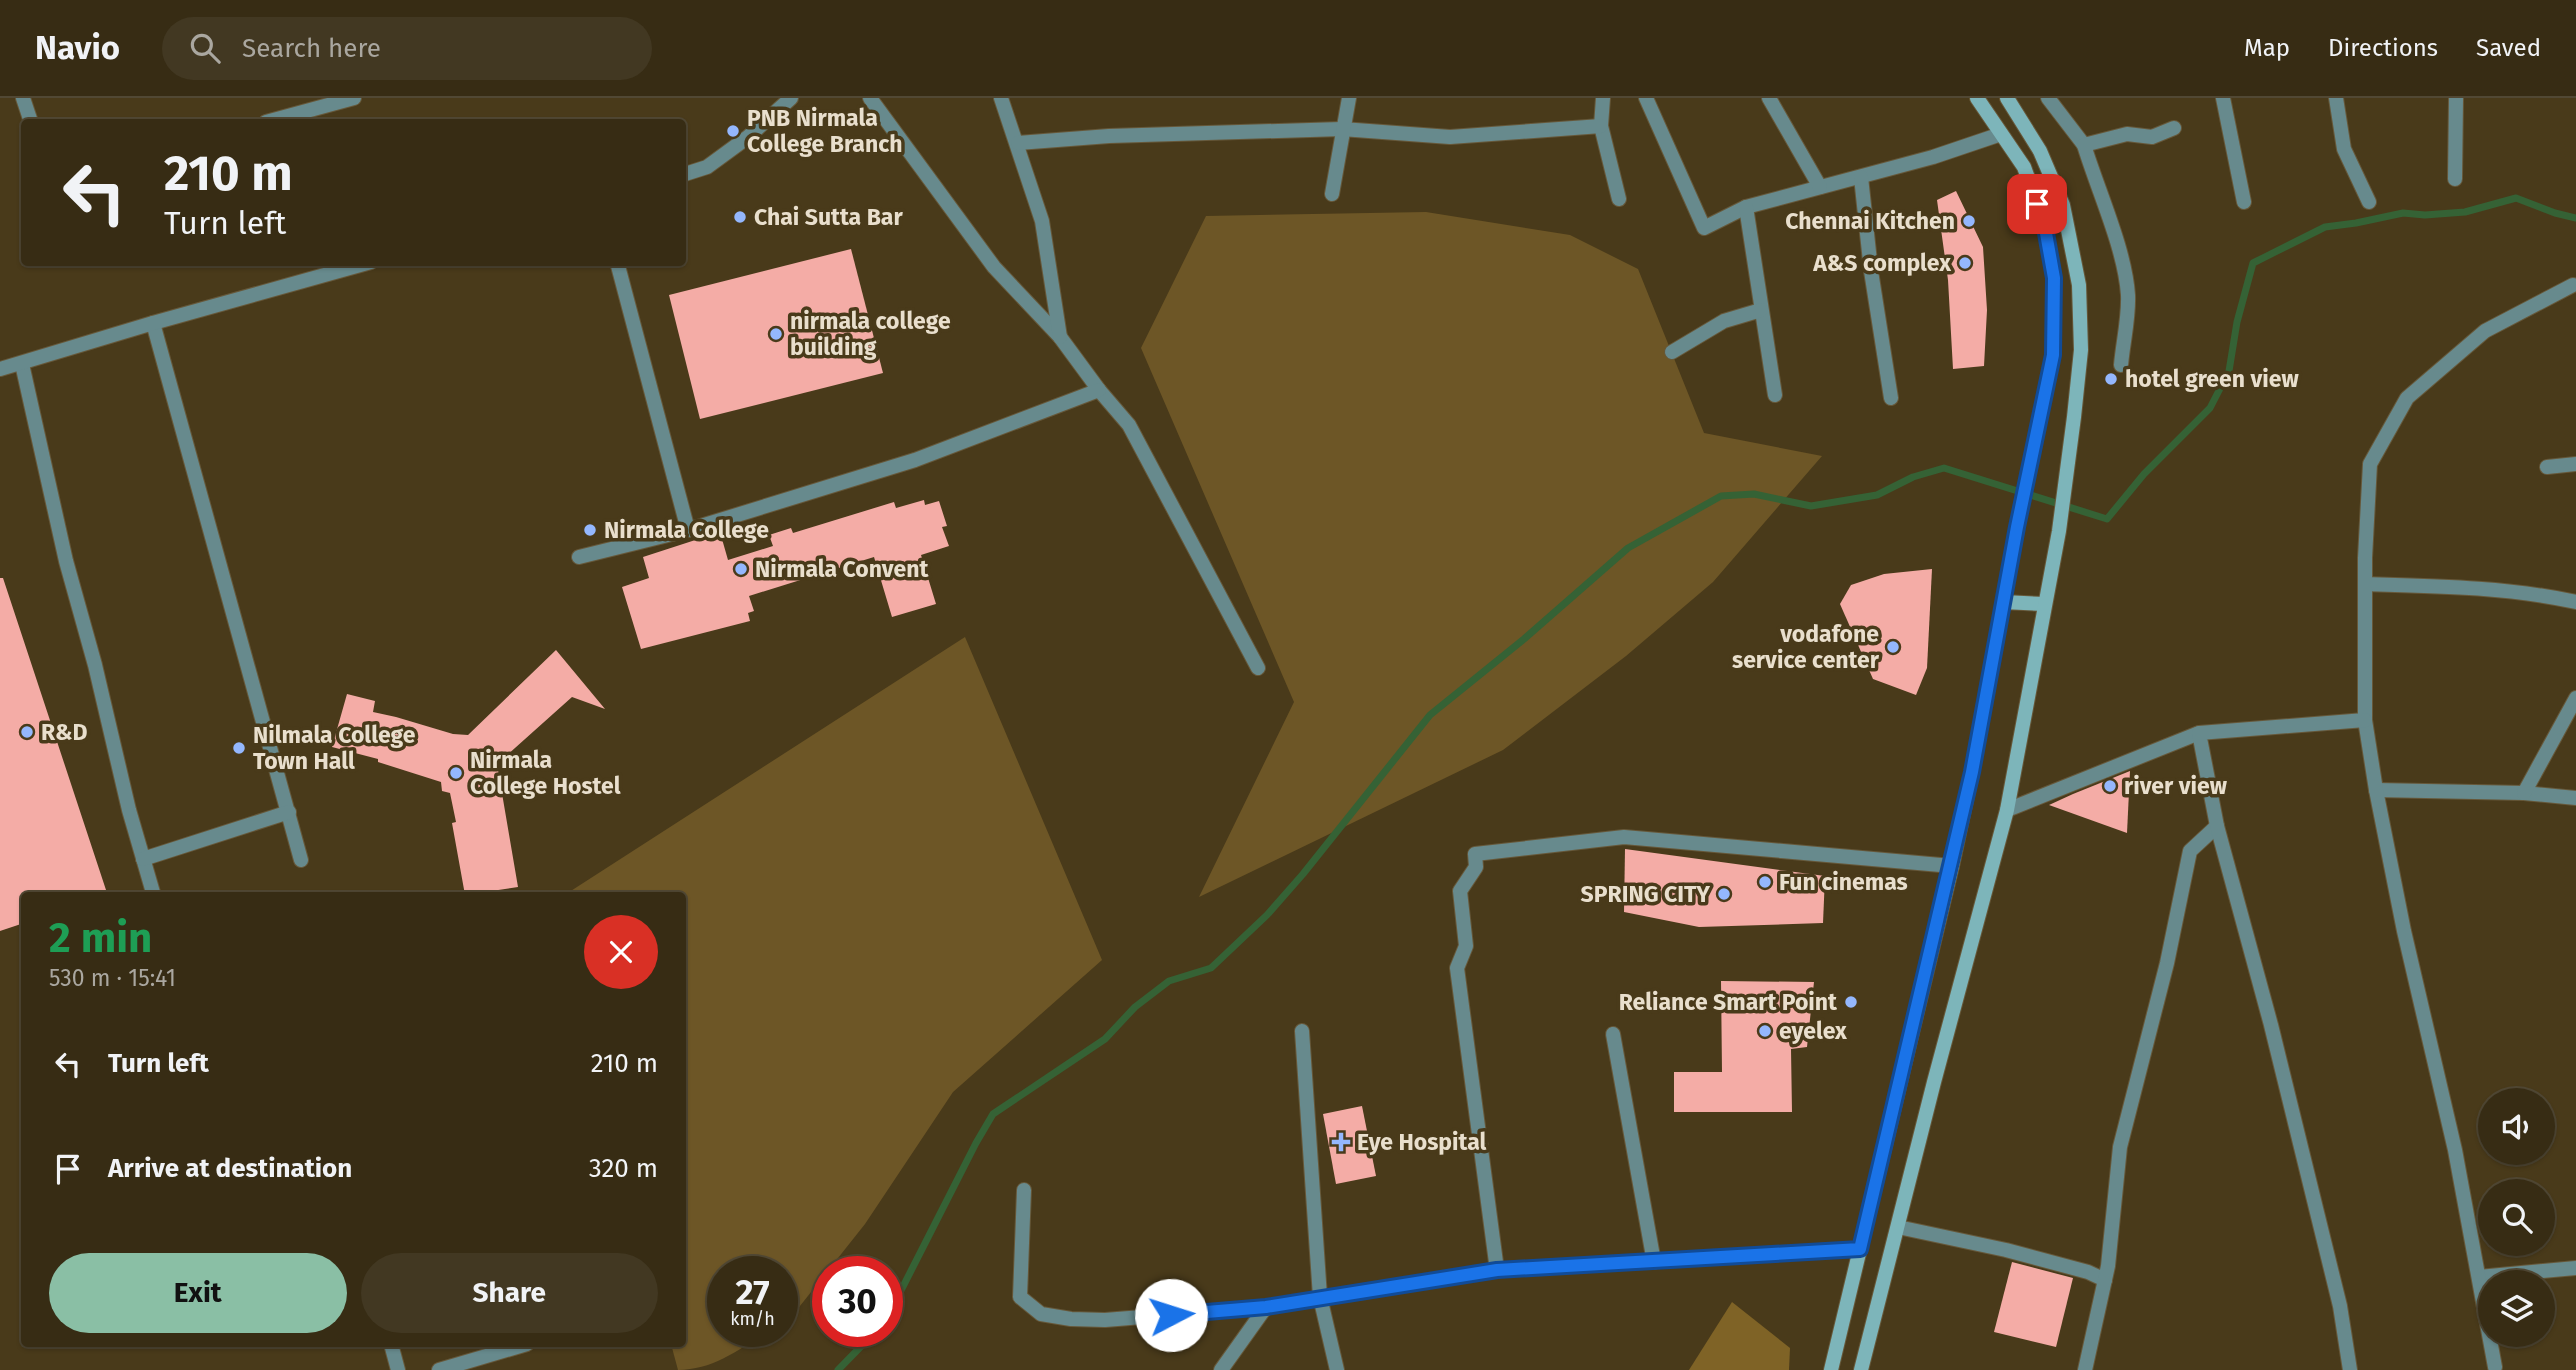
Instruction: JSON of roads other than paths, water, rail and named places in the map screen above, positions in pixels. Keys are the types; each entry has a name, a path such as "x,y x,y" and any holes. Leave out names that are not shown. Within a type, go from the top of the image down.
{"main road":[{"path":"1832,1370 1952,866 2053,355 2054,278 2044,222 2024,167 1976,98"},
{"path":"1861,1370 2007,810 2059,531 2074,416 2081,350 2079,285 2063,205 2040,151 2007,98"},
{"path":"2003,603 2044,604"}],"street":[{"path":"23,98 30,119"},
{"path":"277,119 354,98"},
{"path":"686,174 707,167 748,137 791,98"},
{"path":"870,98 994,267 1060,337 1129,425 1258,668"},
{"path":"1001,98 1042,220 1060,337"},
{"path":"1332,194 1349,98"},
{"path":"1603,98 1601,126 1619,199"},
{"path":"1647,98 1704,228 1746,207 1933,157 2001,134"},
{"path":"1769,98 1820,187"},
{"path":"2048,98 2084,145 2096,187 2119,247 2128,295 2121,365"},
{"path":"2223,98 2244,202"},
{"path":"2336,98 2344,149 2369,202"},
{"path":"2455,179 2456,98"},
{"path":"1018,143 1109,136 1342,129 1450,137 1601,126"},
{"path":"2084,145 2127,134 2152,137 2174,128"},
{"path":"1861,177 1871,271 1891,398"},
{"path":"1746,207 1775,395"},
{"path":"0,369 357,266"},
{"path":"618,266 688,530"},
{"path":"2478,1272 2455,1150 2404,931 2365,720 2365,584 2370,464 2407,398 2485,331 2573,285"},
{"path":"1672,352 1724,321 1761,310"},
{"path":"153,323 301,860"},
{"path":"22,364 66,561 129,810 153,892"},
{"path":"579,557 688,530 915,460 1099,390"},
{"path":"2547,467 2576,464"},
{"path":"2365,584 2463,587 2548,596 2576,602"},
{"path":"2524,793 2576,698"},
{"path":"2007,810 2199,733 2365,720"},
{"path":"2199,733 2217,826 2272,1024 2340,1306 2350,1370"},
{"path":"2376,790 2524,793 2576,797"},
{"path":"143,859 289,812"},
{"path":"2085,1370 2105,1280 2120,1147 2167,963 2190,851 2217,826"},
{"path":"1497,1270 1457,968 1466,946 1460,891 1476,867 1475,854 1624,837 1952,866"},
{"path":"1302,1031 1320,1297 1337,1370"},
{"path":"1613,1034 1654,1262"},
{"path":"1024,1190 1020,1297 1041,1314 1072,1319 1105,1320 1266,1307 1497,1270 1860,1249"},
{"path":"1898,1227 2006,1250 2088,1272 2105,1280"},
{"path":"2554,1270 2576,1268"},
{"path":"1221,1370 1266,1307"},
{"path":"392,1347 398,1370"},
{"path":"439,1370 517,1347"},
{"path":"2491,1347 2495,1367"}],"waterway":[{"path":"903,1287 993,1114 1105,1039 1135,1007 1169,981 1211,968 1267,915 1303,874 1430,715 1524,639 1628,548 1721,496 1754,494 1811,506 1877,495 1913,477 1944,468 2107,519 2144,474 2210,408 2229,371 2237,322 2253,263 2325,227 2403,213 2425,215 2465,212 2516,198 2576,218"},
{"path":"838,1370 860,1347"}],"place":[{"name":"PNB Nirmala College Branch","path":"733,131"},
{"name":"Chai Sutta Bar","path":"740,217"},
{"name":"Chennai Kitchen","path":"1969,221"},
{"name":"A&S complex","path":"1965,263"},
{"name":"nirmala college building","path":"776,334"},
{"name":"hotel green view","path":"2111,379"},
{"name":"Nirmala College","path":"590,530"},
{"name":"Nirmala Convent","path":"741,569"},
{"name":"vodafone service center","path":"1893,647"},
{"name":"R&D","path":"27,732"},
{"name":"Nilmala College Town Hall","path":"239,748"},
{"name":"Nirmala College Hostel","path":"456,773"},
{"name":"river view","path":"2110,786"},
{"name":"Fun cinemas","path":"1765,882"},
{"name":"SPRING CITY","path":"1724,894"},
{"name":"Reliance Smart Point","path":"1851,1002"},
{"name":"eyelex","path":"1765,1031"},
{"name":"Eye Hospital","path":"1341,1142"}]}
